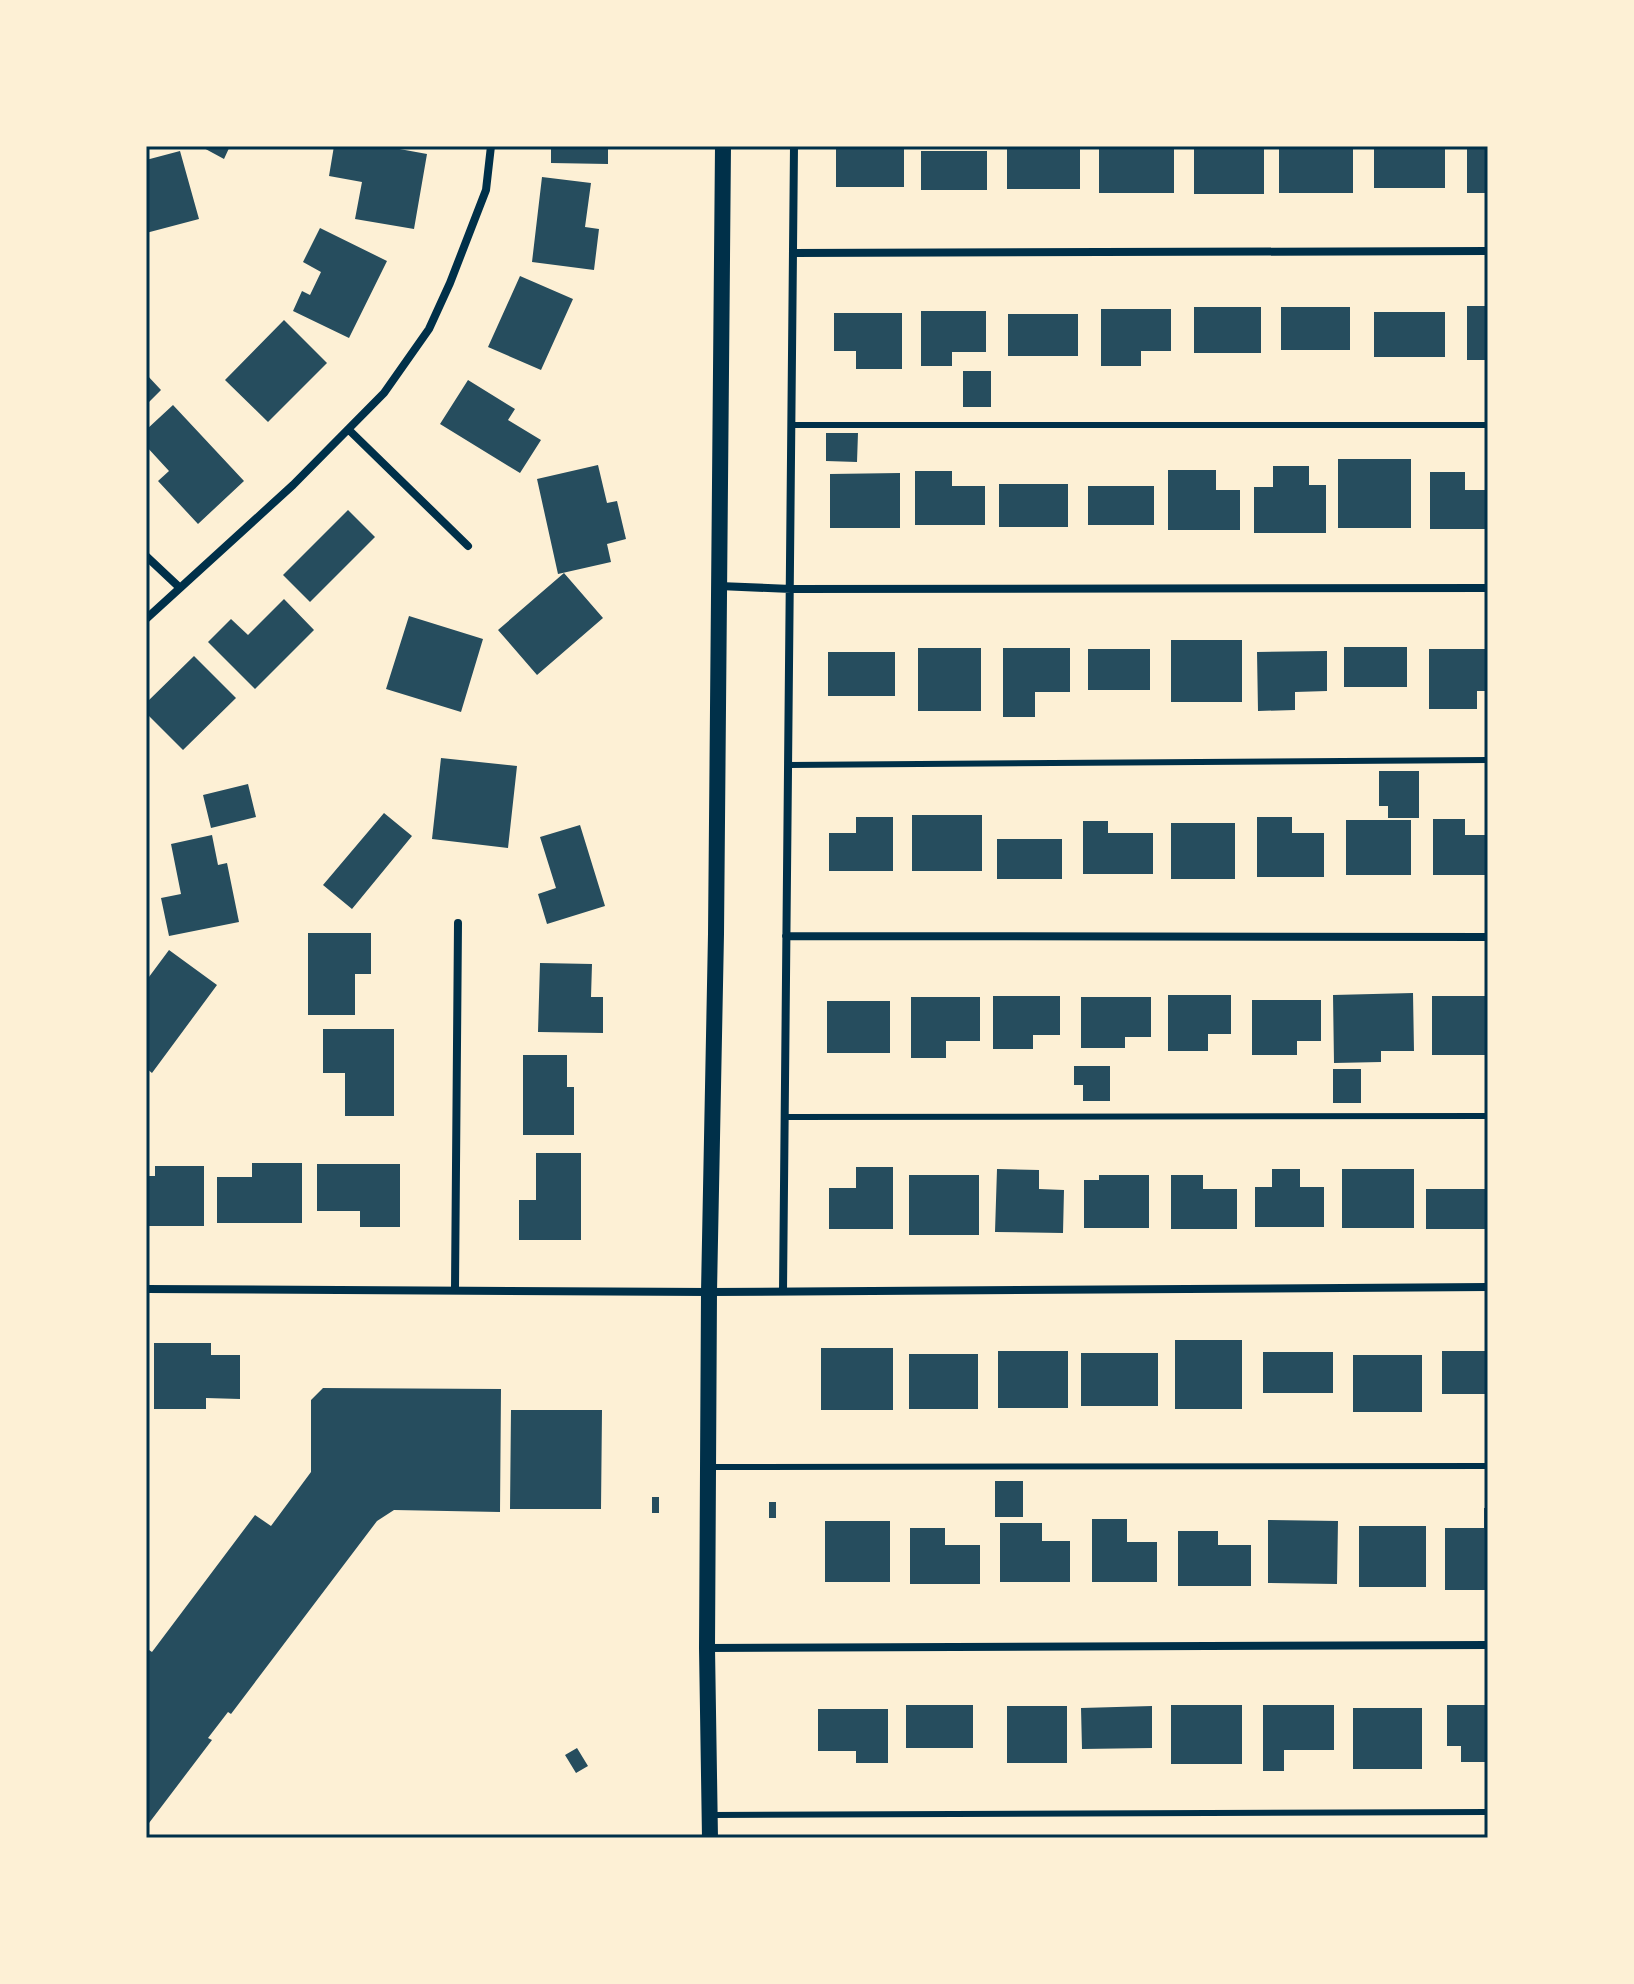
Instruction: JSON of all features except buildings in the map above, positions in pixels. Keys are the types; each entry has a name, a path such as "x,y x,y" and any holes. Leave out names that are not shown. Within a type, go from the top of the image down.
{"main road":[{"path":"710,1838 707,1648 709,1292 723,146"}],"street":[{"path":"146,619 293,485 384,393 429,329 450,283 486,190 491,146"},
{"path":"783,1291 794,146"},
{"path":"793,253 1488,251"},
{"path":"349,430 468,546"},
{"path":"146,556 179,587"},
{"path":"719,586 791,589 1488,588"},
{"path":"455,1289 458,923"},
{"path":"786,936 1488,937"},
{"path":"146,1289 709,1292 1488,1287"},
{"path":"707,1648 1488,1645"}],"lane":[{"path":"791,425 1488,425"},
{"path":"788,765 1488,760"},
{"path":"785,1117 1488,1116"},
{"path":"709,1467 1488,1466"},
{"path":"710,1815 1488,1812"}]}
